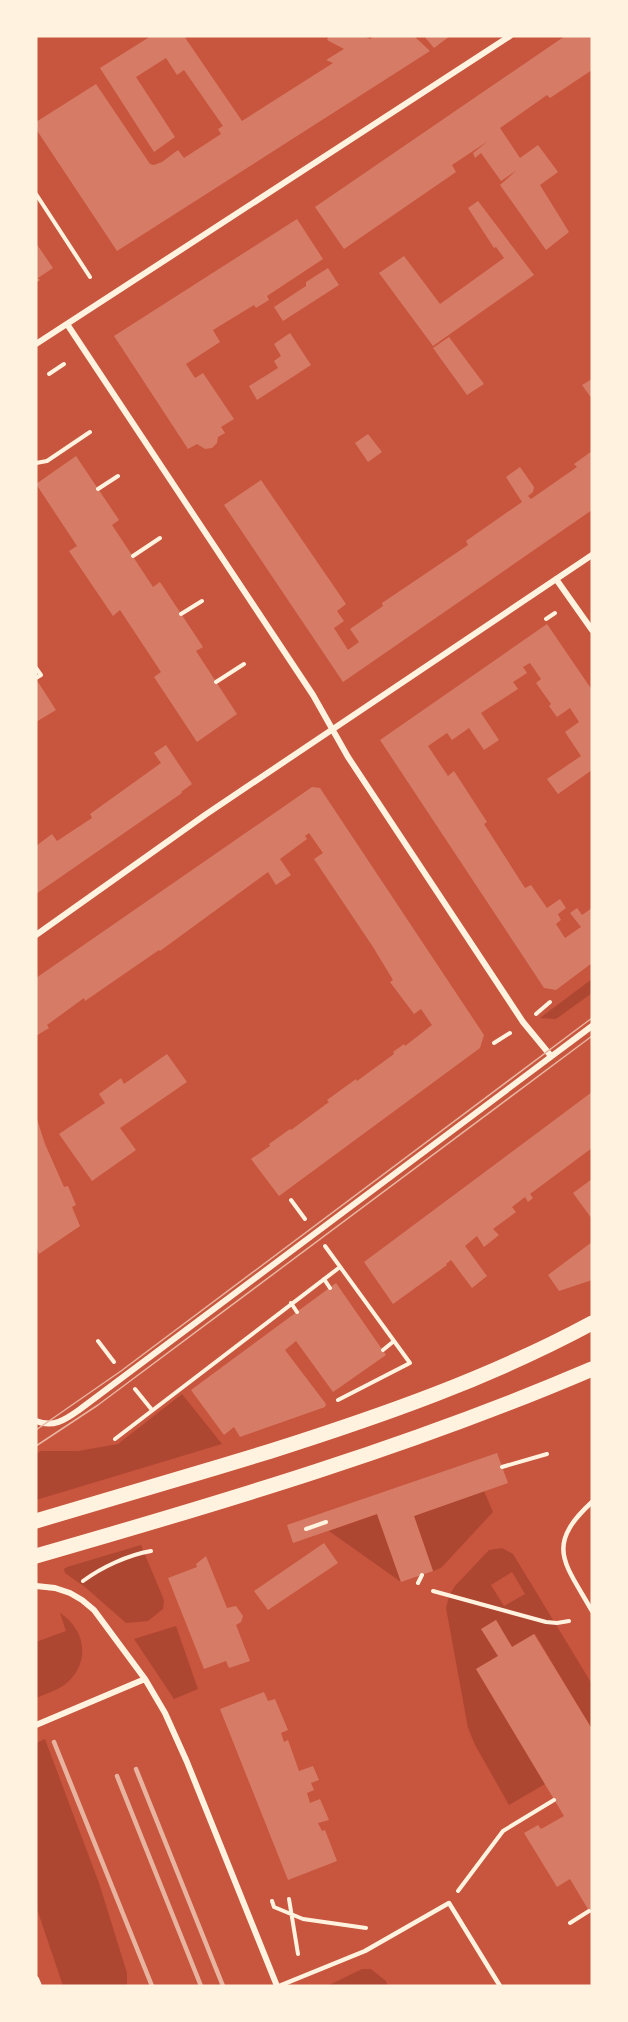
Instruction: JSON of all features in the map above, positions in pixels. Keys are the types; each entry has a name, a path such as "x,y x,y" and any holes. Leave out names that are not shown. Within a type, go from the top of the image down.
{"main road":[{"path":"36,1521 349,1426 478,1377 592,1323"},
{"path":"36,1556 168,1518 357,1458 503,1405 592,1369"}],"street":[{"path":"36,344 510,36"},
{"path":"67,324 313,695 348,757 523,1022 551,1056"},
{"path":"36,935 205,815 592,555"},
{"path":"556,579 592,630"},
{"path":"36,1421 45,1425 60,1422 69,1417 592,1026"},
{"path":"36,1586 56,1588 82,1600 105,1623 112,1636 145,1679 165,1713 187,1762 278,1986"},
{"path":"36,1725 145,1679"},
{"path":"36,1979 39,1986"}],"lane":[{"path":"592,1502 573,1521 563,1543 563,1560 592,1611"},
{"path":"278,1986 365,1951 449,1904 500,1986"}],"path":[{"path":"36,194 90,277"},
{"path":"49,374 64,364"},
{"path":"36,463 46,461 90,432"},
{"path":"98,489 118,476"},
{"path":"132,556 160,538"},
{"path":"181,614 202,601"},
{"path":"546,620 555,613"},
{"path":"216,682 244,664"},
{"path":"36,668 40,675 36,678"},
{"path":"535,1014 550,1002"},
{"path":"494,1044 510,1033"},
{"path":"115,1439 340,1267 410,1363 338,1400"},
{"path":"324,1279 330,1288"},
{"path":"291,1303 297,1312"},
{"path":"383,1350 394,1341"},
{"path":"502,1467 547,1454"},
{"path":"306,1529 326,1522"},
{"path":"79,1584 94,1572 151,1551"},
{"path":"418,1583 422,1575"},
{"path":"433,1591 546,1622 568,1621"},
{"path":"449,1904 503,1831 554,1800"},
{"path":"289,1899 298,1954"},
{"path":"272,1901 274,1907 292,1916 366,1928"},
{"path":"570,1923 589,1911"}],"shaded area":[{"path":"592,979 592,993 556,1019 540,1018"},
{"path":"182,1394 222,1444 36,1500 36,1454 41,1451 78,1451 118,1444"},
{"path":"484,1491 493,1512 441,1568 433,1571 414,1516"},
{"path":"377,1514 401,1582 329,1531"},
{"path":"141,1545 164,1600 163,1609 148,1621 126,1623 85,1587 65,1573 64,1569 67,1567"},
{"path":"502,1548 513,1554 592,1684 591,1728 535,1634 512,1647 496,1620 482,1629 498,1656 476,1669 545,1784 509,1805 475,1745 468,1728 446,1608 455,1586 489,1550","holes":["512,1572 525,1594 504,1606 491,1585"]},
{"path":"60,1613 75,1627 79,1635 82,1644 80,1663 69,1681 58,1689 36,1698 36,1642 66,1631"},
{"path":"176,1626 198,1689 174,1699 134,1639"},
{"path":"45,1739 99,1883 127,1973 127,1986 63,1986 36,1906 36,1743"},
{"path":"362,1969 371,1969 386,1981 388,1986 327,1986"}],"building":[{"path":"151,36 184,36 242,121 333,63 326,60 344,49 327,40 329,36 364,36 370,39 374,36 414,36 430,51 117,251 36,129 36,122 96,84 150,164 162,162 178,150 184,158 221,134 218,129 223,126 184,70 177,75 166,58 136,77 175,137 154,152 100,68"},
{"path":"424,36 450,36 434,48"},
{"path":"565,36 592,36 592,70 550,98 547,95 500,128 520,158 538,145 558,172 540,185 569,232 546,250 500,185 517,170 501,181 481,153 475,158 473,153 488,141 452,165 456,172 344,249 315,207"},
{"path":"478,201 534,275 433,346 379,273 404,256 440,304 504,258 496,247 494,248 468,208"},
{"path":"297,219 323,259 267,296 269,300 256,308 254,305 213,330 220,342 186,364 195,378 203,373 234,419 221,427 225,433 218,437 217,443 212,448 205,449 197,444 188,449 114,336"},
{"path":"36,243 53,268 38,278 40,280 36,283"},
{"path":"328,268 339,285 283,321 274,307"},
{"path":"290,333 311,365 257,400 249,386 278,368 274,361 281,356 274,344"},
{"path":"449,337 484,384 467,395 433,348"},
{"path":"592,379 592,399 582,385"},
{"path":"368,434 382,452 368,462 355,443"},
{"path":"592,451 592,510 343,682 224,505 261,480 346,604 337,611 344,621 334,628 348,650 359,642 350,629 383,606 382,603 468,545 466,541 522,502 506,477 520,467 534,487 533,492 528,496 531,499 577,467 574,464"},
{"path":"76,456 119,520 112,525 153,587 160,582 203,647 196,651 237,714 197,742 154,677 161,672 120,610 113,616 69,551 77,546 36,484"},
{"path":"547,624 592,690 592,770 558,794 547,779 581,756 565,732 579,722 570,708 557,717 536,683 541,679 530,663 523,667 527,673 513,682 518,689 481,713 499,740 484,750 469,728 452,740 447,733 428,746 448,776 454,771 487,822 484,824 525,888 531,885 547,908 560,899 566,908 558,914 561,920 556,924 565,938 581,927 570,913 577,908 582,915 592,908 592,963 556,990 544,988 380,740"},
{"path":"38,682 56,710 36,722 36,683"},
{"path":"166,745 192,784 36,894 36,846 52,834 57,841 92,818 90,814 161,763 154,753"},
{"path":"312,787 320,788 484,1035 480,1048 279,1196 251,1159 329,1102 327,1100 356,1079 357,1081 432,1025 421,1009 414,1014 390,982 393,980 373,947 314,859 323,853 309,833 305,836 307,839 280,859 291,875 276,885 268,872 160,951 85,1001 84,998 36,1036 36,978"},
{"path":"167,1054 187,1082 120,1128 136,1150 92,1181 59,1134 105,1103 99,1094 121,1078 124,1084"},
{"path":"592,1092 592,1148 530,1194 533,1198 528,1202 525,1197 512,1207 516,1212 493,1229 499,1235 484,1247 477,1236 465,1246 487,1276 472,1288 451,1260 393,1304 364,1262"},
{"path":"36,1116 45,1144 64,1187 68,1186 76,1205 72,1207 80,1226 39,1254 36,1246"},
{"path":"592,1179 592,1219 573,1193"},
{"path":"592,1242 592,1280 559,1291 548,1275"},
{"path":"336,1283 386,1355 333,1392 296,1341 285,1350 326,1404 325,1407 240,1437 234,1427 224,1435 191,1390"},
{"path":"497,1453 508,1483 414,1516 433,1571 401,1582 377,1514 293,1543 287,1525"},
{"path":"324,1543 338,1563 268,1610 254,1591"},
{"path":"206,1556 227,1608 236,1606 243,1616 241,1622 236,1625 250,1661 229,1668 226,1661 204,1669 168,1578 197,1567 196,1564"},
{"path":"496,1620 512,1647 534,1634 592,1729 592,1916 570,1879 557,1887 524,1833 538,1825 541,1829 564,1816 476,1669 498,1656 481,1629"},
{"path":"264,1692 268,1701 275,1699 288,1730 281,1733 284,1742 288,1740 299,1771 313,1766 319,1780 311,1783 314,1790 307,1793 310,1803 320,1799 329,1820 318,1823 322,1831 325,1830 337,1861 288,1880 220,1709"}],"tram line":[{"path":"36,1430 121,1371 592,1018"},
{"path":"36,1446 98,1405 592,1036"}],"railway":[{"path":"54,1742 152,1986"},
{"path":"136,1769 223,1986"},
{"path":"117,1776 201,1986"}]}
